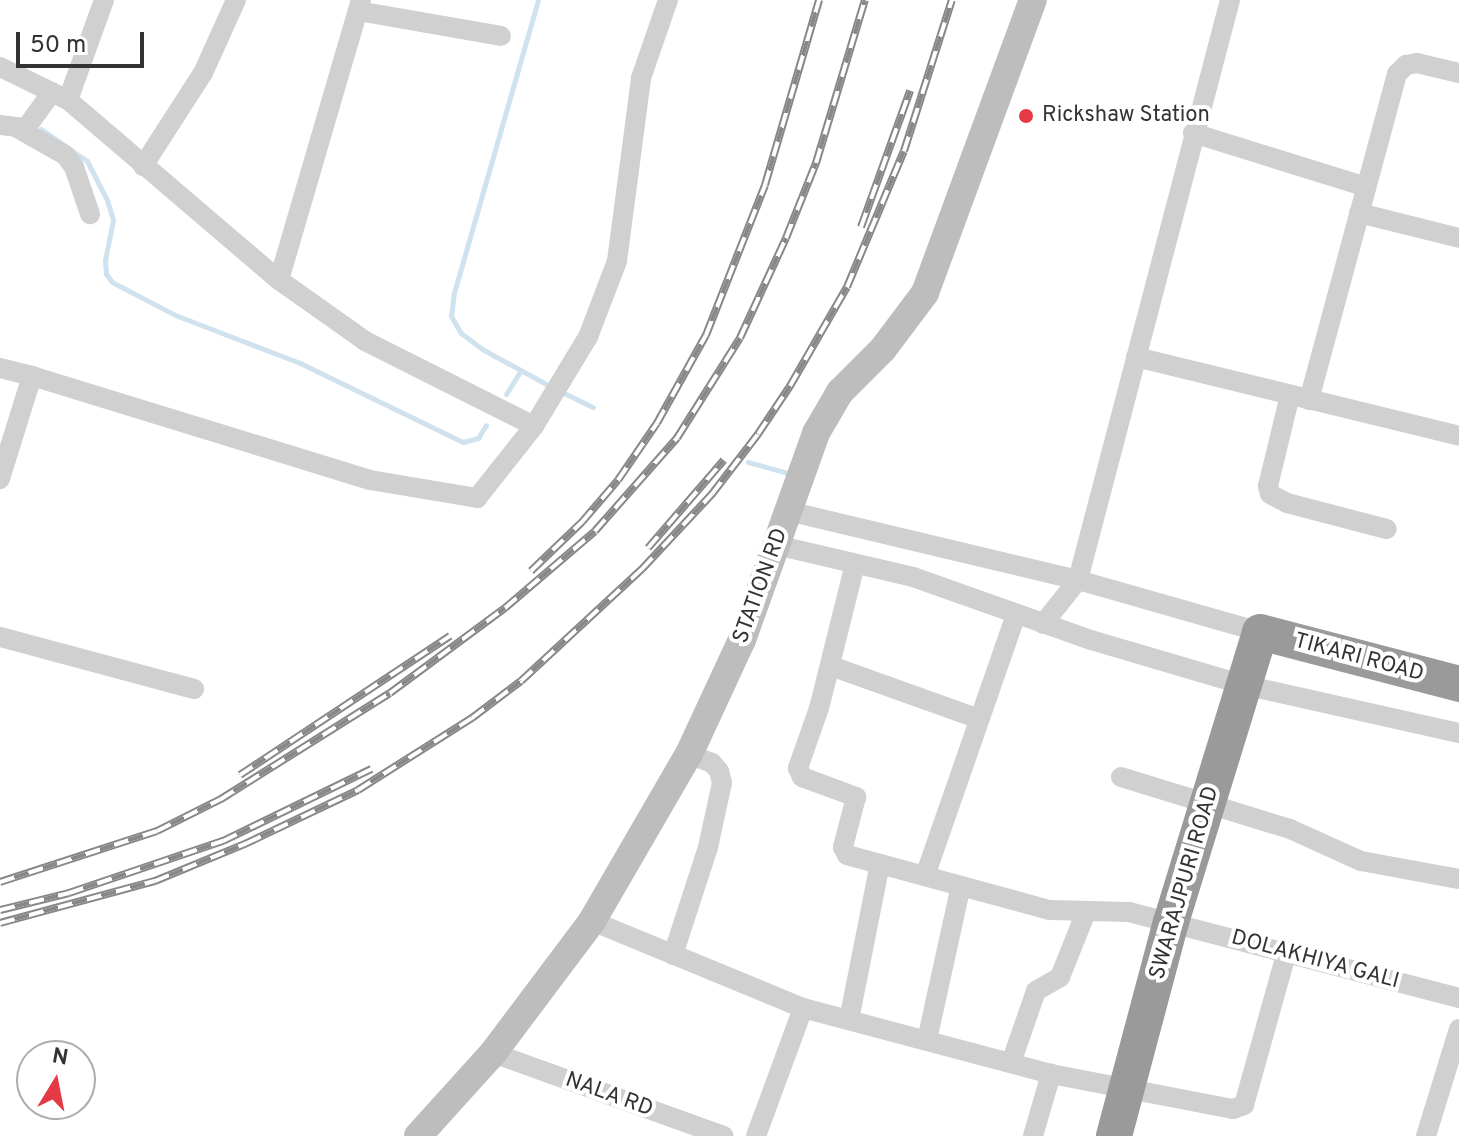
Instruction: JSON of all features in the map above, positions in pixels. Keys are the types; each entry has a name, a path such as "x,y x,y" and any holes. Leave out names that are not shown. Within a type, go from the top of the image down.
{"highway":[{"name":"TIKARI ROAD","path":"1260,632 1459,684"},
{"name":"SWARAJPURI ROAD","path":"1114,1136 1171,922 1260,632"}],"street":[{"path":"9,127 33,122 60,96 104,0"},
{"path":"143,166 203,73 236,0"},
{"path":"0,368 370,480 477,498 534,426 588,337 617,261 641,78 668,0"},
{"name":"STATION RD","path":"418,1136 493,1053 592,921 689,754 742,640 816,433 840,392 883,349 925,293 1033,0"},
{"path":"1043,624 1078,580 1230,0"},
{"path":"279,280 360,5 501,36"},
{"path":"1387,529 1287,503 1270,494 1268,486 1359,213 1397,74 1406,65 1417,63 1459,73"},
{"path":"0,67 60,96 279,280 365,341 534,426"},
{"path":"9,127 65,155 74,167 90,214"},
{"path":"1193,133 1366,187"},
{"path":"1359,213 1459,238"},
{"path":"1136,357 1459,436"},
{"path":"0,479 32,376"},
{"path":"788,511 1078,580 1260,632"},
{"path":"776,545 955,590 1043,624 1244,685 1459,733"},
{"path":"855,564 831,666 979,719"},
{"path":"925,876 1016,614"},
{"path":"0,637 194,689"},
{"name":"DOLAKHIYA GALI","path":"831,666 799,774 856,797 844,852 1050,910 1129,912 1459,998"},
{"path":"673,955 708,847 722,783 719,771 712,763 689,754"},
{"path":"1121,777 1290,829 1361,861 1459,879"},
{"path":"849,1020 880,864"},
{"path":"927,1040 961,886"},
{"path":"1011,1063 1036,991 1060,977 1086,912"},
{"path":"592,921 803,1008 1051,1074 1240,1109 1247,1096 1287,951"},
{"path":"756,1136 803,1008"},
{"path":"1426,1136 1459,1029"},
{"name":"NALA RD","path":"493,1053 724,1136"},
{"path":"1033,1136 1051,1074"}],"waterway":[{"path":"538,0 454,292 451,316 461,333 482,349 546,384"},
{"path":"41,129 87,161 107,200 113,220 105,260 106,274 112,282 175,315 300,363 463,442 478,438 486,425"},
{"path":"506,394 521,370"},
{"path":"566,394 593,407"},
{"path":"748,462 788,473"}],"railway":[{"path":"531,571 582,522 618,480 657,423 706,335 765,185 819,0"},
{"path":"0,882 157,831 221,799 390,693 505,608 595,531 677,438 740,338 816,163 865,0"},
{"path":"0,923 155,881 247,843 358,790 472,718 521,681 642,569 712,494 758,434 790,386 847,287 904,151 952,0"},
{"path":"861,227 910,91"},
{"path":"648,548 724,460"},
{"path":"240,775 450,636"},
{"path":"0,910 69,893 223,841 371,769"}],"place":[{"name":"Rickshaw Station","path":"1026,116"}]}
